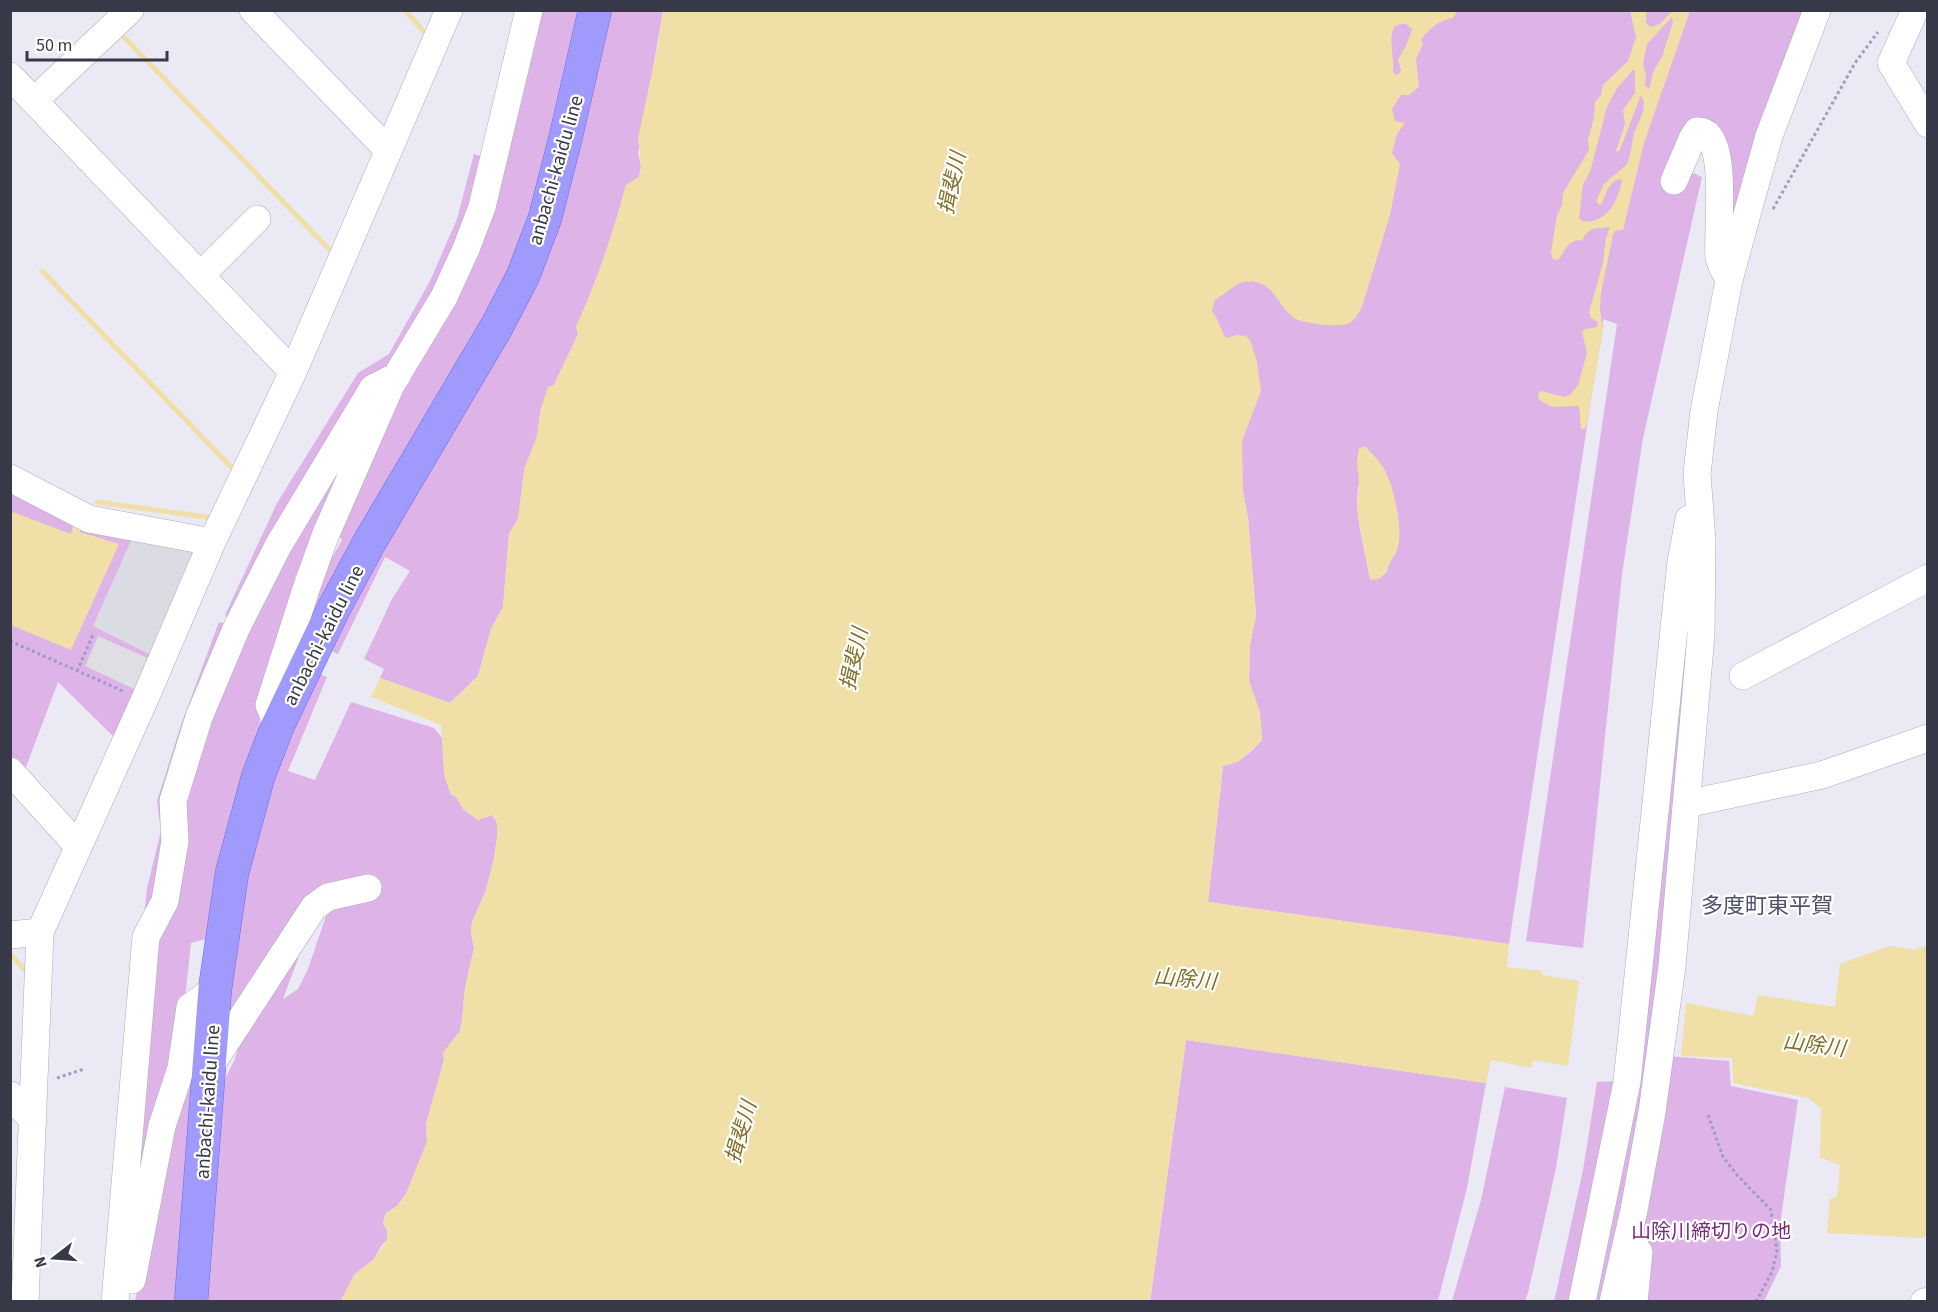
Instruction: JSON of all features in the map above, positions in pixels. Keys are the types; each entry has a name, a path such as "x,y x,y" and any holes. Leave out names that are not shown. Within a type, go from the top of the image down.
{"main road":[{"name":"anbachi-kaidu line","path":"191,1302 215,989 232,873 258,777 278,725 334,608 369,543 497,326 523,276 545,218 595,10"}],"street":[{"path":"34,101 130,10"},
{"path":"253,10 388,150"},
{"path":"25,1302 33,1120 23,1090 40,932 212,542 293,372 449,10"},
{"path":"278,725 269,705 325,536 397,376 444,297 482,207 529,10"},
{"path":"1582,1302 1627,1082 1681,561 1697,474 1704,411 1729,280 1769,136 1817,10"},
{"path":"1915,10 1891,63 1928,124"},
{"path":"10,76 293,372"},
{"path":"1674,181 1692,139 1697,131 1704,131 1710,136 1718,160 1719,259 1729,280"},
{"path":"201,275 257,219"},
{"path":"115,1302 146,937 165,901 174,854 172,813 176,790 204,706 236,629 278,546 373,388 397,376"},
{"path":"1613,1302 1634,1210 1652,1112 1672,966 1701,635 1702,540 1697,474"},
{"path":"15,477 89,519 212,542"},
{"path":"1743,676 1928,578"},
{"path":"1686,804 1822,775 1928,738"},
{"path":"10,771 78,846"},
{"path":"209,1068 314,907 328,897 368,888"},
{"path":"10,935 40,932"},
{"path":"128,1302 162,1126 181,1068 190,1007 215,989"},
{"path":"1634,1210 1640,1249 1634,1302"}],"path":[{"path":"1771,212 1855,63 1879,32"},
{"path":"77,671 93,635"},
{"path":"10,641 144,700"},
{"path":"23,1090 84,1069"},
{"path":"1708,1115 1723,1157 1771,1210 1777,1251 1772,1272 1756,1302"}],"shaded area":[{"path":"134,534 190,546 195,561 153,656 92,626"},
{"path":"98,636 150,659 136,690 85,666"}],"green space":[{"path":"537,11 585,11 557,131 506,283 291,674 312,593 342,540 336,533 359,478 447,302"},
{"path":"607,11 663,11 638,153 641,166 639,177 626,185 604,257 576,327 578,334 541,408 518,519 509,534 503,607 491,629 478,676 450,703 380,678 384,669 364,659 392,599 410,571 385,557 338,654 323,648 488,366"},
{"path":"1242,11 1808,11 1727,233 1714,125 1684,169 1702,177 1643,438 1622,574 1583,948 1526,941 1617,324 1603,319 1509,944 1208,902 1223,766 1245,756 1262,740 1260,713 1249,681 1250,645 1256,615 1248,518 1243,491 1185,272","holes":["1373,456 1379,464 1394,499 1399,536 1397,550 1387,572 1370,579 1357,503 1361,478"]},
{"path":"474,154 488,159 462,242 236,622 142,934 147,888 161,831 157,801 182,722 219,622 228,625 231,619 225,615 277,503 358,373 389,354 430,281 457,219"},
{"path":"382,391 329,518 294,578 303,583 260,706 259,750 213,937 191,943 179,1055 123,1295 154,938 178,807 206,721 282,553"},
{"path":"10,484 134,534 93,626 153,656 118,741 58,682 23,775 10,761"},
{"path":"1695,527 1666,964 1608,1301 1588,1302"},
{"path":"313,671 327,677 288,771 315,780 351,702 434,728 443,739 444,774 451,795 456,796 463,809 478,820 492,815 497,823 494,859 485,893 472,922 471,933 474,948 465,988 460,1031 443,1053 444,1060 426,1124 427,1142 406,1194 396,1207 386,1213 383,1223 387,1230 387,1240 374,1259 354,1275 341,1301 203,1302 224,1081 235,1059 244,1026 295,940 300,937 298,959 283,999 298,989 308,969 332,904 332,890 323,890 311,896 286,928 232,1024 228,1025 225,1019 243,878 265,787"},
{"path":"199,1015 181,1301 135,1302 168,1128"},
{"path":"1186,1040 1486,1083 1467,1188 1438,1301 1150,1302"},
{"name":"山除川締切りの地","path":"1668,1056 1729,1061 1731,1086 1798,1100 1780,1224 1781,1266 1764,1301 1635,1302 1635,1264"},
{"path":"1618,1081 1575,1301 1554,1302 1583,1170 1597,1082"},
{"path":"1505,1087 1567,1098 1556,1168 1528,1293 1525,1301 1452,1301 1481,1200"}],"water":[{"path":"663,11 1457,11 1453,18 1435,26 1421,40 1423,44 1416,59 1419,87 1409,95 1401,95 1392,109 1395,121 1405,123 1397,134 1392,153 1400,164 1390,215 1362,307 1354,319 1347,324 1336,325 1301,321 1285,310 1268,288 1255,282 1238,284 1215,300 1212,311 1226,338 1237,335 1246,336 1250,340 1257,362 1261,391 1242,441 1243,491 1248,519 1256,615 1250,645 1249,681 1260,713 1262,740 1238,762 1223,766 1208,902 1509,944 1507,967 1542,971 1542,975 1579,981 1568,1066 1533,1060 1531,1068 1491,1060 1486,1083 1186,1040 1150,1301 341,1301 354,1275 374,1259 387,1240 387,1230 383,1223 386,1213 396,1207 406,1194 427,1142 426,1124 444,1060 443,1053 460,1031 465,988 474,948 471,933 472,922 485,893 497,837 497,823 492,815 479,820 463,809 456,797 451,795 444,774 441,725 371,697 380,678 450,703 478,676 491,629 503,607 509,534 518,519 524,469 537,436 541,408 548,387 554,385 578,334 576,327 604,257 626,185 640,177 638,138","holes":["1406,24 1412,29 1398,60 1401,70 1396,75 1393,72 1392,36 1395,26"]},
{"path":"1630,11 1646,11 1646,22 1653,27 1661,23 1672,11 1690,11 1644,143 1623,230 1615,231 1613,235 1601,293 1600,309 1603,330 1587,424 1585,429 1581,429 1579,406 1552,407 1539,400 1538,394 1541,391 1564,397 1570,395 1578,385 1587,353 1582,332 1585,329 1597,327 1598,322 1591,318 1589,312 1603,263 1606,238 1610,227 1590,230 1582,240 1569,244 1558,260 1553,259 1551,253 1563,193 1589,150 1588,140 1595,102 1601,95 1603,85 1628,61 1636,37","holes":["1672,17 1673,22 1662,57 1654,70 1649,89 1645,85 1646,74 1643,64 1647,44","1633,70 1635,71 1635,93 1623,110 1625,124 1616,151 1618,152 1621,147 1641,95 1644,101 1643,112 1634,133 1627,164 1604,184 1596,201 1599,205 1602,203 1611,185 1620,179 1622,181 1620,189 1610,210 1598,219 1582,221 1579,217 1583,185 1590,172 1607,107 1617,88"]},
{"path":"1365,446 1385,471 1396,504 1399,528 1398,547 1387,572 1379,579 1370,580 1357,510 1359,482 1357,462 1359,448"},
{"path":"10,511 71,534 74,522 81,525 80,532 119,544 71,650 11,625"},
{"name":"山除川","path":"1927,945 1927,1236 1922,1238 1827,1233 1830,1199 1837,1196 1840,1165 1820,1157 1821,1108 1808,1098 1733,1083 1732,1058 1681,1056 1686,1003 1753,1016 1758,995 1835,1007 1840,964 1890,946 1914,950"}],"waterway":[{"path":"405,10 426,34"},
{"path":"119,32 331,251"},
{"path":"42,271 235,471"},
{"path":"97,502 214,518"},
{"path":"10,954 27,972"}],"district":[{"name":"多度町東平賀","path":"1767,905"}],"water label":[{"name":"揖斐川","path":"952,183"},
{"name":"揖斐川","path":"854,659"},
{"name":"揖斐川","path":"741,1132"}]}
